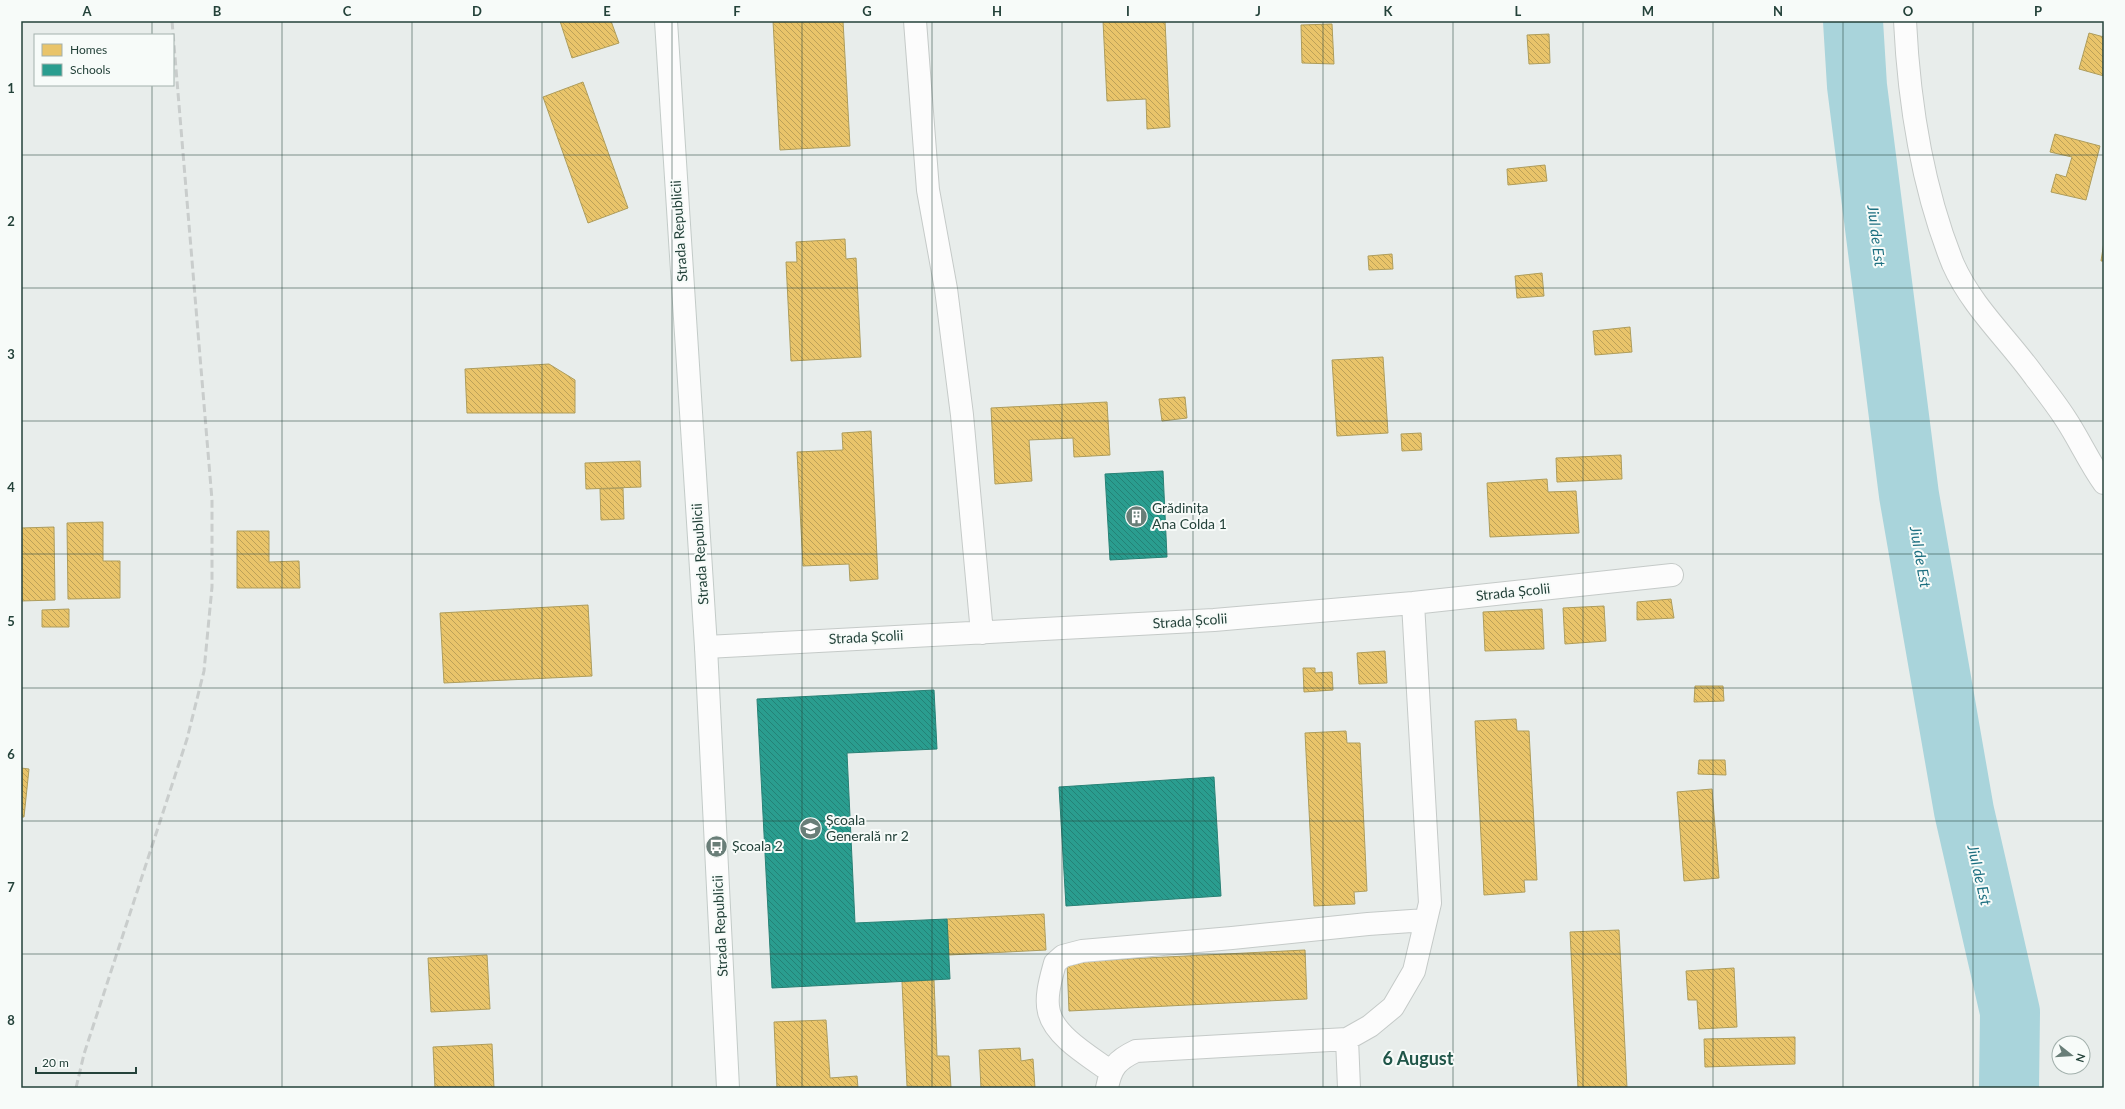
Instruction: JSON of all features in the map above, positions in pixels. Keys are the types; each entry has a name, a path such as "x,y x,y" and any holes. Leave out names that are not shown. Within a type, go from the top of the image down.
{"street":[{"name":"Strada Republicii","path":"666,21 706,647 728,1088"},
{"path":"915,21 928,190 946,289 962,415 982,632"},
{"path":"1905,21 1911,98 1923,168 1954,265 1978,305 2004,341 2030,369 2066,418 2090,464 2104,483"},
{"name":"Strada Școlii","path":"706,647 1214,620 1413,603 1672,575"},
{"path":"1413,603 1430,903 1426,920 1414,971 1393,1007 1370,1026 1347,1039 1136,1051 1122,1057 1109,1080 1061,1034 1049,1012 1049,988 1055,963 1063,956 1082,951 1368,924 1426,920"},
{"path":"1347,1039 1349,1088"}],"building: Homes":[{"path":"560,21 611,21 619,43 572,58"},
{"path":"773,21 843,21 850,146 780,150"},
{"path":"1103,21 1165,21 1170,127 1147,129 1146,99 1107,101"},
{"path":"1332,24 1334,64 1302,63 1301,25"},
{"path":"2089,33 2104,37 2104,76 2079,69"},
{"path":"1549,34 1550,63 1529,64 1527,35"},
{"path":"583,82 628,208 588,223 543,97"},
{"path":"2055,134 2100,146 2086,200 2051,192 2056,174 2066,177 2072,157 2050,152"},
{"path":"1545,165 1547,181 1508,185 1507,169"},
{"path":"845,239 846,259 856,258 861,357 791,361 786,262 797,262 796,242"},
{"path":"2104,242 2104,261 2101,261"},
{"path":"1392,254 1393,269 1369,270 1368,256"},
{"path":"1542,273 1544,296 1517,298 1515,276"},
{"path":"1630,327 1632,352 1595,355 1593,331"},
{"path":"1383,357 1388,433 1337,436 1332,360"},
{"path":"549,364 575,380 575,413 467,413 465,369"},
{"path":"1185,397 1187,418 1162,421 1159,399"},
{"path":"1107,402 1110,455 1074,457 1073,438 1029,440 1032,481 995,484 991,408"},
{"path":"871,431 878,579 850,581 849,564 803,566 797,452 843,450 842,433"},
{"path":"1421,433 1422,450 1402,451 1401,434"},
{"path":"1621,455 1622,479 1557,482 1556,458"},
{"path":"640,461 641,487 586,489 585,463"},
{"path":"1547,479 1548,492 1576,491 1579,533 1490,537 1487,483"},
{"path":"623,488 624,519 601,520 600,489"},
{"path":"103,522 103,561 120,561 120,598 68,599 67,523"},
{"path":"54,527 55,600 21,601 21,528"},
{"path":"237,531 269,531 269,562 299,561 300,588 237,588"},
{"path":"1671,599 1674,618 1637,620 1637,602"},
{"path":"588,605 592,676 444,683 440,613"},
{"path":"1604,606 1606,641 1565,644 1563,608"},
{"path":"69,609 69,627 42,627 42,610"},
{"path":"1542,609 1544,649 1485,651 1483,612"},
{"path":"1385,651 1387,683 1359,684 1357,653"},
{"path":"1303,668 1315,668 1315,673 1332,672 1333,690 1304,692"},
{"path":"1695,686 1723,686 1724,701 1694,702"},
{"path":"1516,719 1517,731 1529,731 1537,880 1524,880 1525,892 1484,895 1475,721"},
{"path":"1346,731 1347,743 1360,743 1367,891 1354,892 1355,904 1314,906 1305,733"},
{"path":"1699,760 1725,760 1726,775 1698,774"},
{"path":"21,768 29,769 24,817 21,817"},
{"path":"1712,789 1719,878 1684,881 1677,792"},
{"path":"1044,914 1046,950 949,955 947,919"},
{"path":"1619,930 1627,1088 1578,1088 1570,932"},
{"path":"1305,950 1307,999 1069,1011 1067,962"},
{"path":"487,955 490,1009 431,1012 428,958"},
{"path":"1734,968 1737,1027 1699,1029 1697,1000 1688,1000 1686,971"},
{"path":"934,980 937,1056 949,1056 951,1088 907,1086 902,982"},
{"path":"826,1020 830,1078 857,1076 858,1088 777,1088 774,1022"},
{"path":"1795,1037 1795,1064 1705,1067 1704,1039"},
{"path":"492,1044 494,1088 435,1088 433,1047"},
{"path":"1020,1048 1021,1061 1033,1059 1035,1088 981,1088 979,1050"}],"building: Schools":[{"name":"Grădinița Ana Colda 1","path":"1163,471 1167,557 1110,560 1105,474"},
{"path":"934,690 937,749 847,753 855,923 947,919 950,979 772,988 757,699"},
{"path":"1214,777 1221,896 1066,906 1059,787"}],"waterway":[{"name":"Jiul de Est","path":"1853,21 1857,86 1909,495 1964,811 2010,1012 2009,1088"}],"railway":[{"path":"172,21 173,34"},
{"path":"76,1088 84,1054 187,739 204,671 212,587 212,500 174,45"}],"place":[{"name":"Grădinița Ana Colda 1","path":"1136,516"},
{"name":"Școala Generală nr 2","path":"811,828"},
{"name":"Școala 2","path":"716,846"}],"district":[{"name":"6 August","path":"1418,1059"}]}
